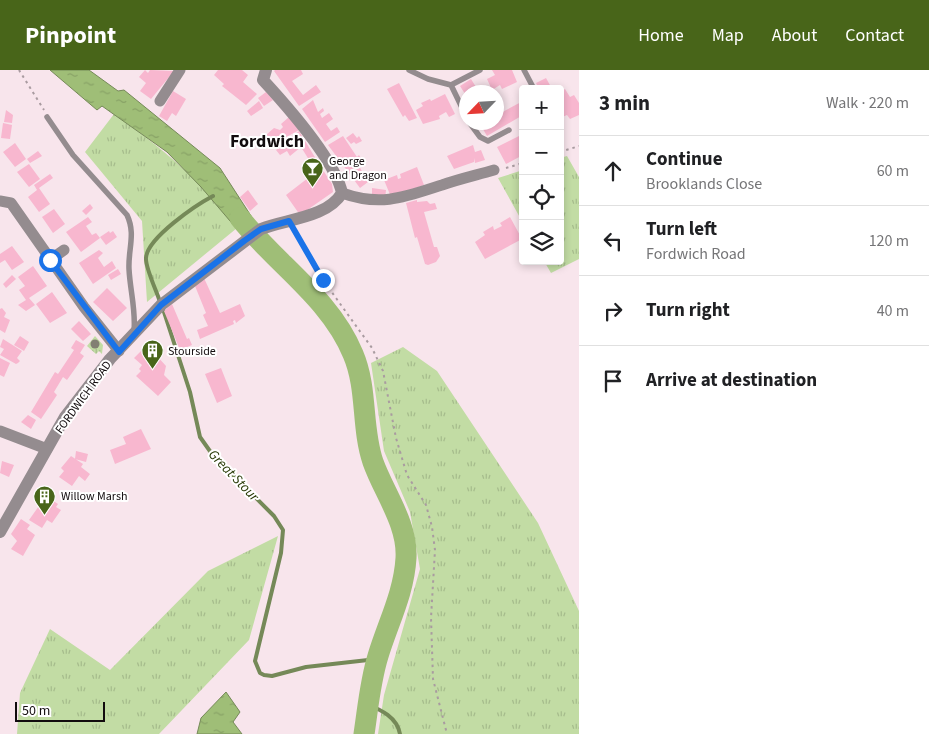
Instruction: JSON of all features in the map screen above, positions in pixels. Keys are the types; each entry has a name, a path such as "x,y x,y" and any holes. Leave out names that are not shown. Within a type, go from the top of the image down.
{"street":[{"path":"160,101 180,70"},
{"path":"262,72 263,80 286,105 324,157 340,183 342,193 367,201 383,201 430,191 440,185 494,170"},
{"name":"FORDWICH ROAD","path":"0,532 66,417 119,352 161,305 261,229 303,219 338,199 342,193"},
{"path":"0,201 11,203 50,260 119,352"},
{"path":"50,260 64,250"},
{"path":"0,431 47,449"}],"lane":[{"path":"409,70 428,79 451,86 480,70"},
{"path":"524,70 532,85"},
{"path":"451,86 459,103"},
{"path":"47,117 74,155 127,215 132,227 129,268 136,314 133,336"},
{"path":"475,130 480,137 488,141 509,130"}],"path":[{"path":"18,70 39,101 47,117"},
{"path":"564,151 579,146"},
{"path":"494,170 519,165"},
{"path":"289,221 323,280 348,312 383,371 396,438 407,475 426,505 432,527 435,550 431,618 433,670 436,698 447,734"}],"green space":[{"path":"114,114 180,166 224,211 237,228 147,302 142,221 85,152"},
{"path":"567,156 579,177 579,259 551,273 546,265 564,265 564,157"},
{"path":"519,171 519,216 498,178"},
{"path":"95,336 103,345 102,354 99,351 96,354 87,346"},
{"path":"403,347 437,371 538,523 579,611 579,734 378,734 384,695 420,569 410,512 384,451 371,363"},
{"path":"278,536 249,640 159,734 17,734 20,693 50,629 110,670 208,571"}],"water":[{"path":"50,70 89,70 118,91 124,90 220,168 255,222 256,230 247,237 242,235 201,187 167,152 102,106 97,110"},
{"path":"226,692 240,712 233,722 242,734 197,734 201,718"}],"building":[{"path":"145,70 148,73 150,70 174,71 151,99 140,91 146,83 139,77"},
{"path":"218,70 242,70 248,75 243,82 257,94 246,105 222,86 224,84 214,75"},
{"path":"275,70 301,70 303,74 292,81 303,95 316,85 321,92 299,106"},
{"path":"492,70 512,70 517,82 504,88 504,85 490,85 487,79 495,75"},
{"path":"546,78 550,85 537,85 536,83"},
{"path":"471,79 475,85 462,85"},
{"path":"399,83 417,118 409,121 405,115 403,117 387,89"},
{"path":"564,90 570,97 574,95 579,103 579,115 570,119 567,115 564,116"},
{"path":"173,91 186,99 176,116 172,113 167,121 159,116"},
{"path":"266,92 273,100 264,106 258,98"},
{"path":"445,94 455,114 449,117 446,112 439,116 440,119 423,124 416,110 423,106 421,103 430,99 431,101"},
{"path":"313,100 318,112 323,108 324,111 320,114 322,118 329,113 333,119 326,124 331,131 337,127 340,132 325,142 302,109"},
{"path":"259,101 263,108 251,116 247,111"},
{"path":"519,103 519,117 504,126 504,111"},
{"path":"6,110 13,115 12,123 4,122"},
{"path":"289,117 299,130 272,145 266,135 274,128 280,130 283,127 281,124"},
{"path":"3,123 12,125 10,139 1,138"},
{"path":"484,130 497,130 487,136"},
{"path":"299,131 316,159 311,163 301,147 290,156 287,151 280,155 276,150"},
{"path":"353,133 357,138 359,136 362,141 351,144 346,138"},
{"path":"343,136 357,157 359,155 363,162 359,166 368,182 360,188 328,145"},
{"path":"519,136 519,157 506,164 497,147"},
{"path":"15,143 26,159 15,167 3,152"},
{"path":"473,145 475,152 481,150 485,160 475,163 474,158 474,162 454,169 447,156"},
{"path":"38,151 42,156 30,163 27,159"},
{"path":"29,164 40,179 29,187 17,172"},
{"name":"George and Dragon","path":"319,164 332,184 333,192 300,215 286,195 308,178 305,173"},
{"path":"417,167 424,185 391,197 384,180 397,175 398,179 401,178 400,174"},
{"path":"50,174 53,178 39,188 50,204 39,212 28,197 37,190 34,185"},
{"path":"372,188 386,190 385,199 372,197"},
{"path":"248,190 258,204 250,211 240,197"},
{"path":"417,200 417,202 427,201 430,204 435,203 437,209 424,212 434,247 437,247 440,256 436,262 428,265 425,264 417,237 415,238 406,203"},
{"path":"90,204 93,208 86,215 82,211"},
{"path":"54,209 65,224 53,233 42,217"},
{"path":"88,217 92,222 86,226 92,235 96,233 100,238 81,252 66,232"},
{"path":"510,217 519,234 519,241 485,259 475,242 485,235 483,232 493,226 494,230 502,226 500,223"},
{"path":"109,231 110,233 113,231 117,237 106,245 100,237"},
{"path":"12,246 24,262 12,270 5,260 0,263 0,254"},
{"path":"99,250 103,253 98,258 104,267 112,261 116,268 93,284 79,263"},
{"path":"33,266 47,286 29,298 35,305 26,311 18,305 26,300 19,290 25,286 18,277"},
{"path":"118,269 121,274 111,280 108,275"},
{"path":"12,275 16,279 6,288 3,284"},
{"path":"204,278 220,313 240,304 245,316 236,323 235,320 233,321 234,324 200,339 197,330 208,326 203,315 206,313 195,286"},
{"path":"107,288 127,308 113,321 93,302"},
{"path":"52,292 67,313 50,323 36,304"},
{"path":"172,304 187,339 189,338 192,345 180,350 164,311"},
{"path":"2,308 6,313 4,317 10,320 5,333 0,330 0,309"},
{"path":"79,321 91,334 83,341 71,329"},
{"path":"20,336 29,342 24,351 14,345"},
{"path":"3,339 22,351 17,358 20,361 18,363 16,364 0,355 4,349 0,347"},
{"path":"76,340 85,345 80,353 84,356 67,380 63,377 54,392 57,395 41,419 31,412 55,372 58,374 74,350 71,348"},
{"name":"Stourside","path":"147,345 166,366 164,375 171,382 158,396 136,376 141,371 139,369 142,365 134,358"},
{"path":"0,358 10,363 4,377 0,375"},
{"path":"221,368 232,396 217,403 205,374"},
{"path":"28,415 36,420 31,429 21,422"},
{"path":"141,429 151,449 115,464 110,450 126,444 123,437"},
{"path":"76,451 88,454 86,462 75,459"},
{"path":"71,456 83,464 81,467 90,474 85,481 79,476 72,486 59,477 64,471 61,468"},
{"path":"2,461 14,465 9,477 0,473"},
{"name":"Willow Marsh","path":"46,496 58,504 56,507 61,510 52,523 47,520 42,528 29,520"},
{"path":"21,519 30,525 27,529 35,535 23,556 11,549 17,541 11,534"}],"waterway":[{"name":"Great Stour","path":"160,302 147,267 146,258 148,250 163,232 213,196"},
{"name":"Great Stour","path":"240,218 254,235 317,298 343,334 358,367 369,449 399,521 406,545 405,571 395,608 375,666 364,734"},
{"name":"Great Stour","path":"163,309 190,392 200,437 212,454 274,516 283,530 281,553 255,661 260,673 272,676 306,667 377,659"},
{"path":"367,704 392,719 396,723 400,734"}],"place":[{"name":"George and Dragon","path":"313,187"},
{"name":"Stourside","path":"152,370"},
{"name":"Willow Marsh","path":"45,515"}],"district":[{"name":"Fordwich","path":"267,141"}],"route":[{"path":"50,260 119,352 161,305 244,241 261,229 274,224 289,221 323,280"}]}
